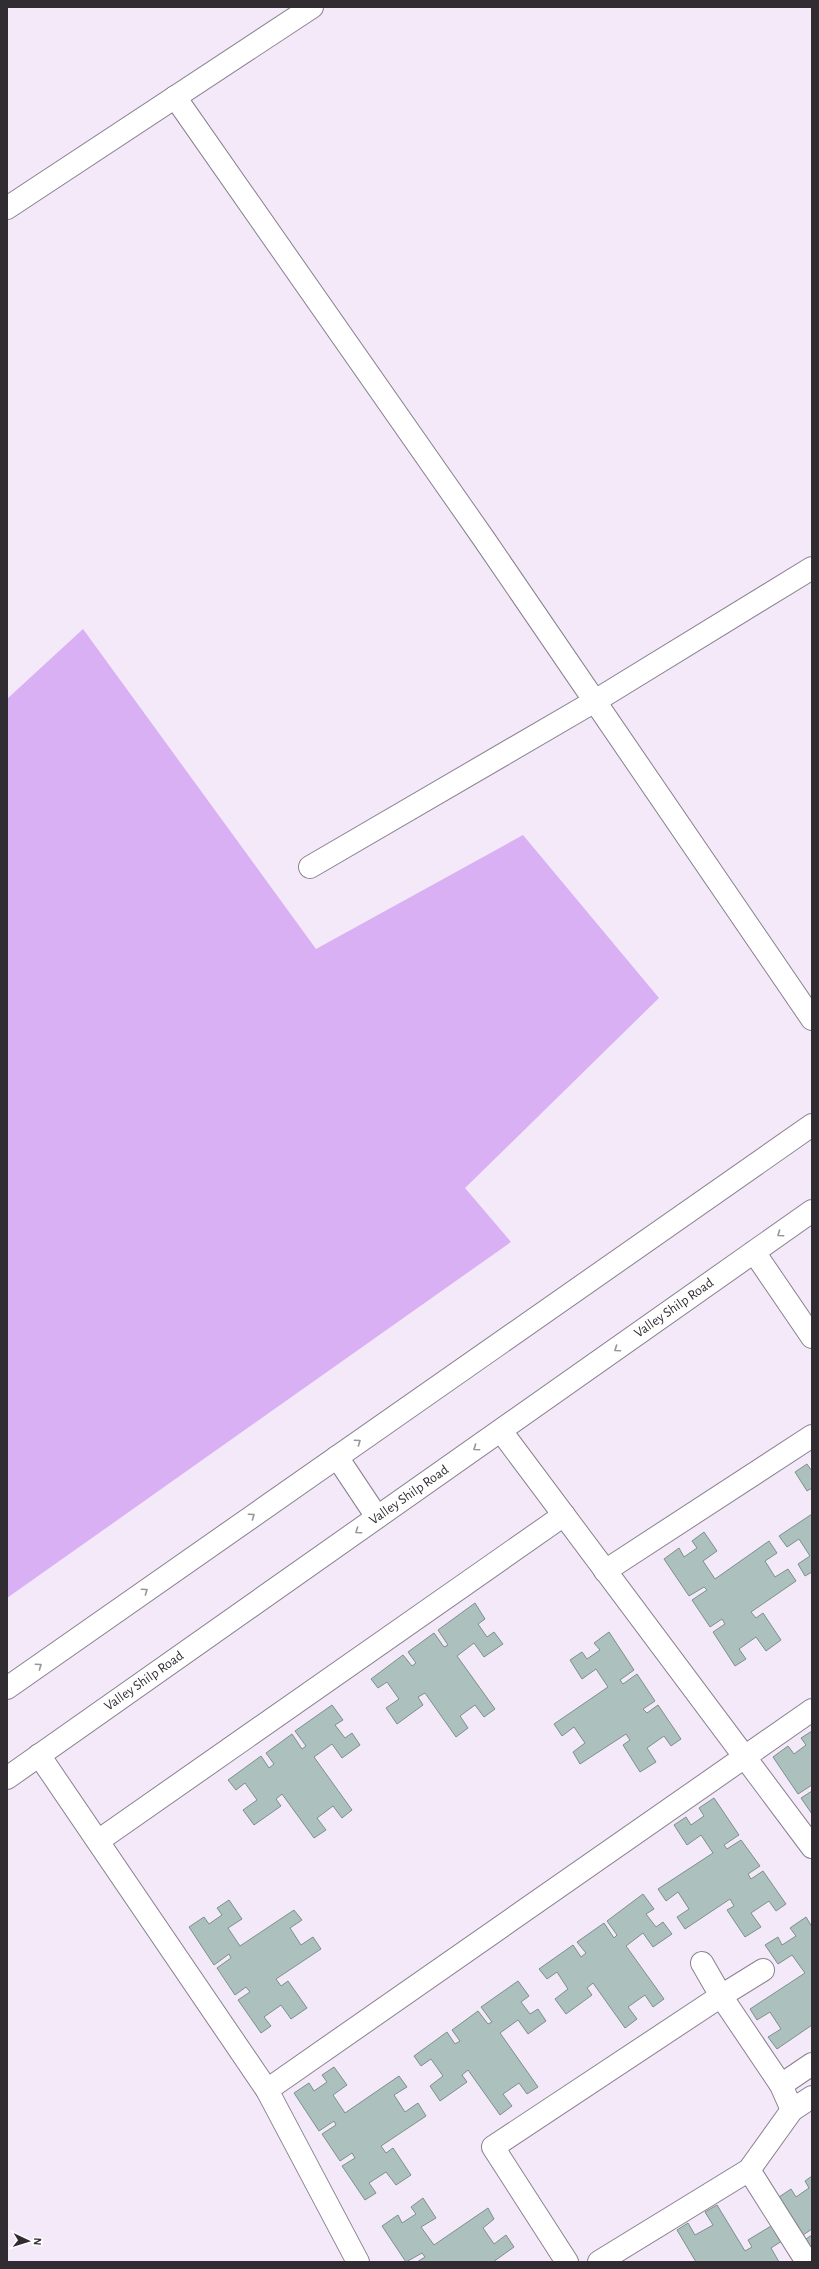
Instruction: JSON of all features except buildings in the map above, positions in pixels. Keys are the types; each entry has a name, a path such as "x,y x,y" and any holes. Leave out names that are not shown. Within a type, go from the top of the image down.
{"street":[{"path":"7,208 312,7"},
{"path":"175,97 484,539 812,1019"},
{"path":"310,867 595,701 812,568"},
{"path":"7,1688 812,1125"},
{"name":"Valley Shilp Road","path":"7,1778 812,1211"},
{"path":"754,1252 812,1337"},
{"path":"501,1431 812,1847"},
{"path":"605,1571 812,1436"},
{"path":"337,1456 377,1518"},
{"path":"98,1841 564,1515"},
{"path":"268,2090 812,1710"},
{"path":"39,1755 268,2090 358,2262"},
{"path":"702,1964 721,1996 781,2085 792,2110"},
{"path":"568,2262 493,2147 721,1996 763,1970"},
{"path":"781,2085 812,2064"},
{"path":"599,2262 749,2170 792,2110 812,2097"},
{"path":"749,2170 807,2262"}],"shaded area":[{"path":"83,629 316,949 523,835 659,998 465,1188 511,1242 7,1598 7,699"}]}
